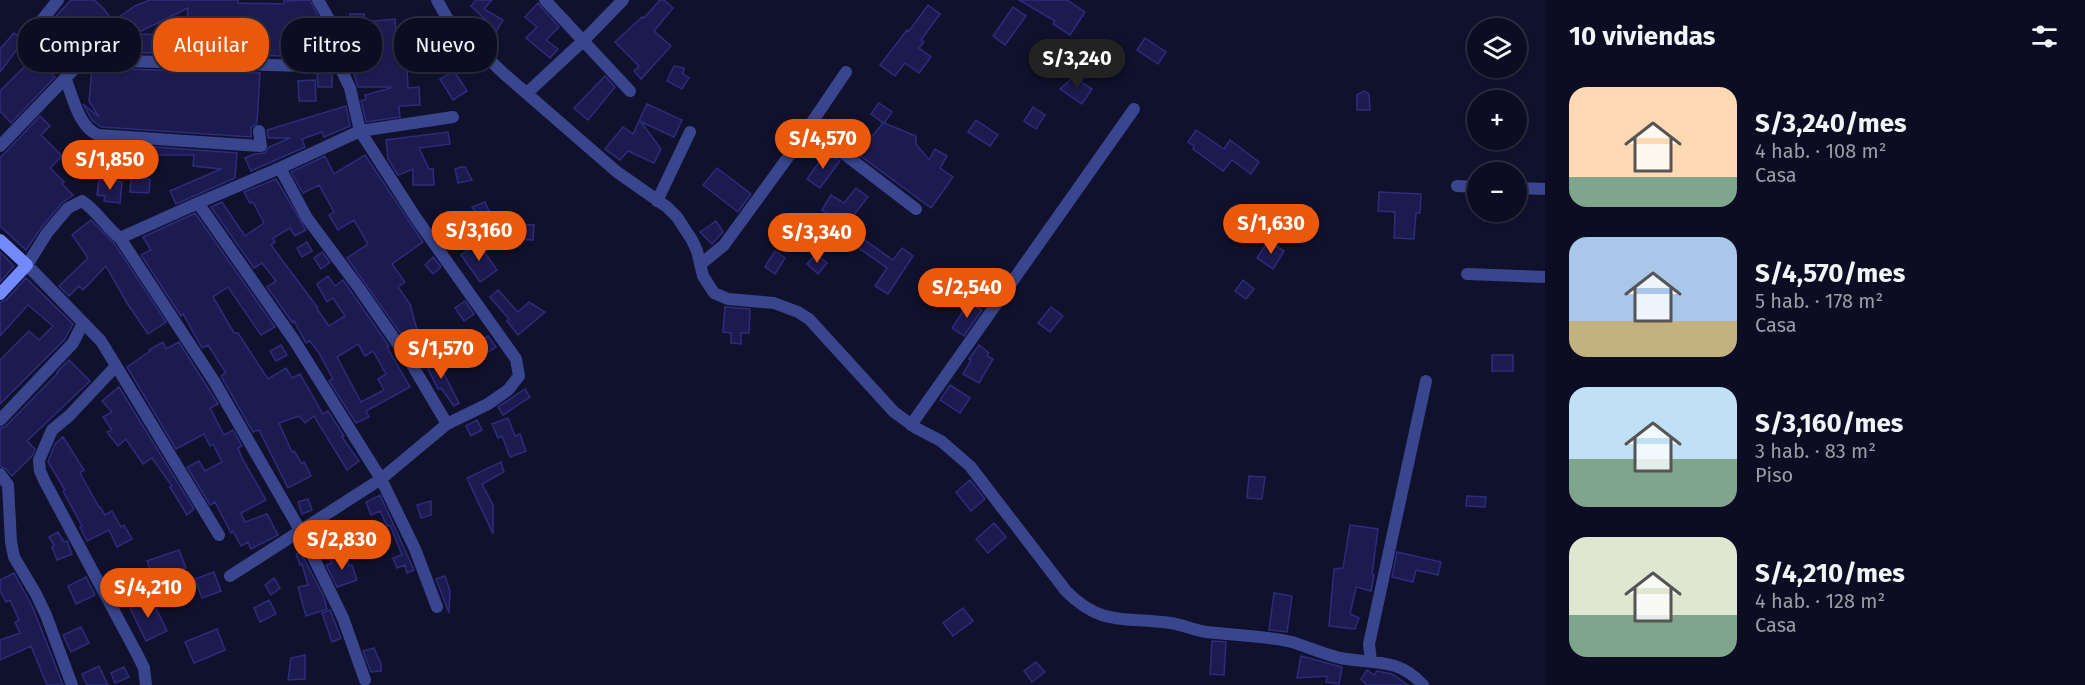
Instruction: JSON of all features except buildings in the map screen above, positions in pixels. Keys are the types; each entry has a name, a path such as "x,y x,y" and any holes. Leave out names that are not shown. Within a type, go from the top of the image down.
{"street":[{"path":"44,18 58,0"},
{"path":"318,0 328,18"},
{"path":"437,0 447,18 526,93 617,172 667,207 686,228 698,251 705,282 714,293 735,300 774,303 809,320 885,404 911,425 941,441 970,466 1066,591 1089,610 1120,621 1173,623 1202,631 1292,642 1325,654 1383,662 1402,668 1423,685"},
{"path":"545,0 630,91"},
{"path":"526,93 583,41 623,0"},
{"path":"0,146 78,65 90,60 281,65"},
{"path":"230,576 381,479 447,424 488,404 508,390 519,376 518,363 416,218 360,131 350,88 342,72"},
{"path":"701,264 724,245 846,72"},
{"path":"66,80 85,123 92,133 98,135 261,146 259,131"},
{"path":"911,425 1134,109"},
{"path":"120,238 360,131 453,117"},
{"path":"809,127 916,209"},
{"path":"657,201 690,132"},
{"path":"280,168 307,218 411,363 447,424"},
{"path":"1457,186 1467,186"},
{"path":"1527,188 1545,189"},
{"path":"0,294 27,266 47,233 68,208 82,201 93,208 120,238 214,381 300,530 344,618 365,680"},
{"path":"198,203 294,340 381,479 411,540 437,607"},
{"path":"0,240 101,341 219,535"},
{"path":"1467,274 1545,277"},
{"path":"0,420 73,343 83,323"},
{"path":"116,366 69,416 52,430 39,460 40,471 144,668 146,685"},
{"path":"1371,661 1370,644 1426,381"},
{"path":"0,474 9,485 11,542 14,557 46,615 72,685"}]}
